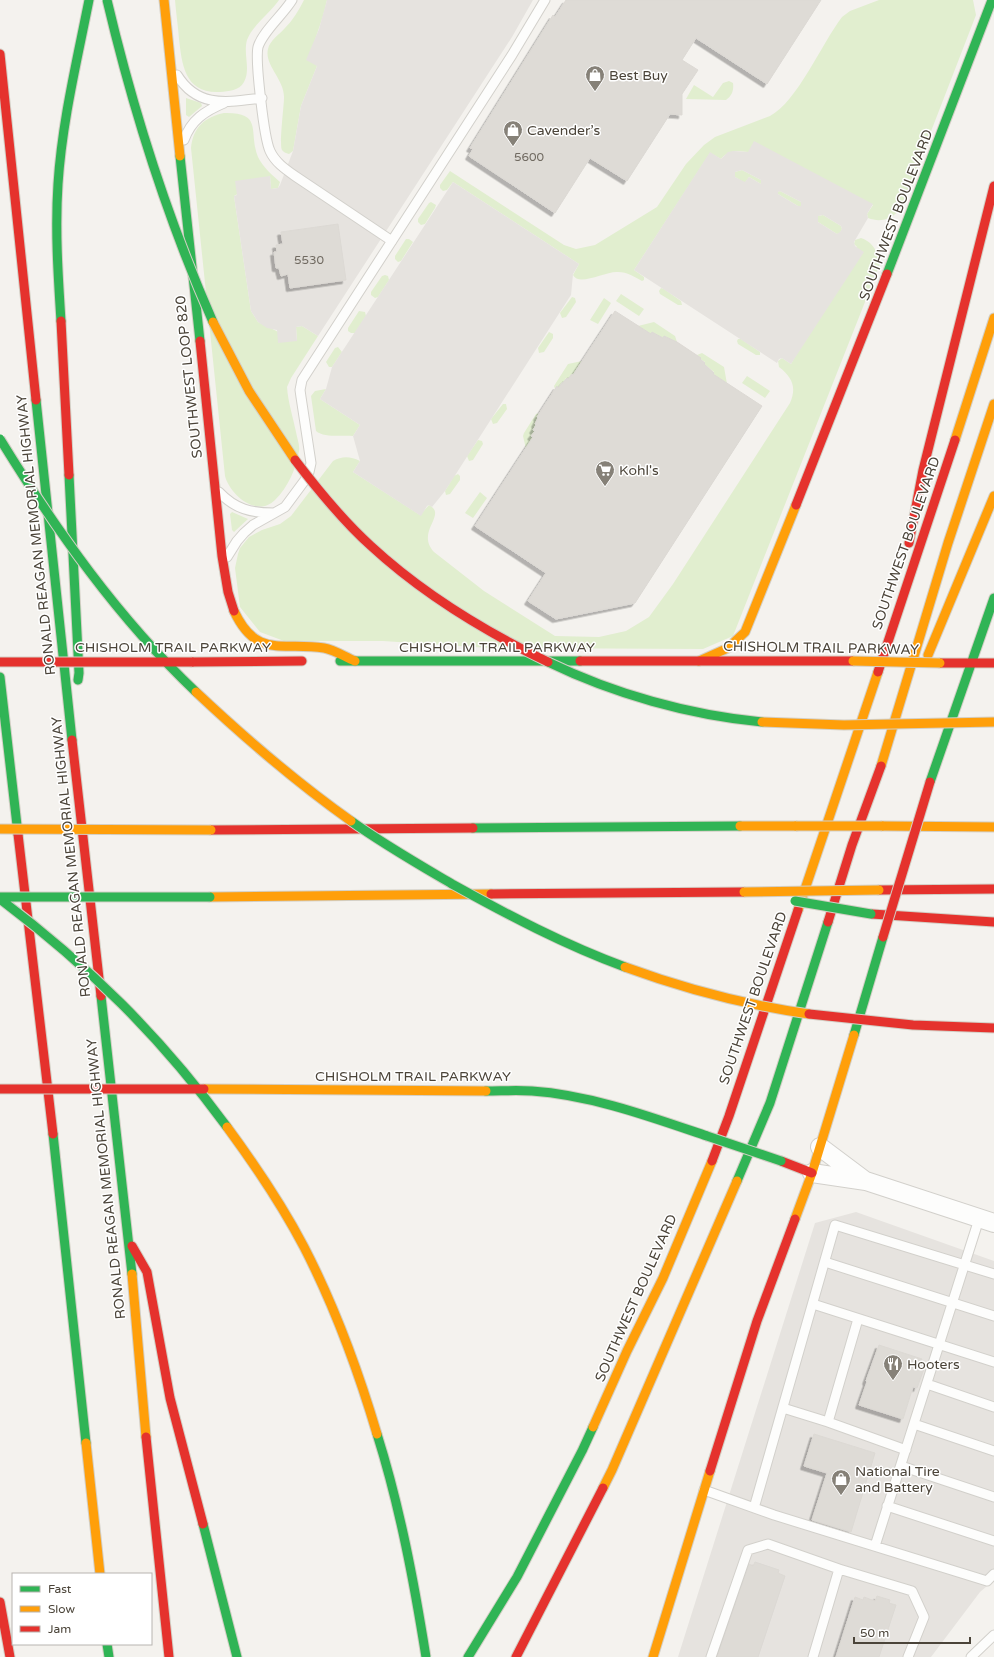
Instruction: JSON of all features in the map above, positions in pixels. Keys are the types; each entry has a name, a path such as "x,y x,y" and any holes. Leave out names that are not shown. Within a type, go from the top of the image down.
{"main road":[{"path":"69,712 80,674 59,289 57,207 58,182 65,124 89,0"},
{"path":"107,0 130,89 158,182 214,326 232,360 276,434 348,523 397,569 450,608 534,656 595,682 631,695 668,705 737,719 792,725 994,722"},
{"name":"SOUTHWEST LOOP 820","path":"164,0 214,486 223,563 232,604 239,621 251,636 266,644 285,648 322,648 355,661"},
{"name":"SOUTHWEST BOULEVARD","path":"699,661 728,648 737,642 744,635 749,624 900,242 992,0"},
{"name":"RONALD REAGAN MEMORIAL HIGHWAY","path":"0,54 69,712 129,1240 144,1419 169,1657"},
{"path":"890,632 924,470 994,186"},
{"name":"SOUTHWEST BOULEVARD","path":"468,1657 517,1577 582,1451 627,1351 663,1278 711,1163 729,1116 890,632 946,469 994,318"},
{"path":"881,767 948,543 994,404"},
{"path":"0,438 44,510 83,564 130,621 191,688 228,724 305,788 359,826 427,870 490,906 551,937 598,957 678,985 727,999 815,1016 868,1022 994,1028"},
{"path":"921,672 994,496"},
{"path":"653,1657 757,1321 812,1173 930,782 994,598"},
{"name":"CHISHOLM TRAIL PARKWAY","path":"0,662 309,661"},
{"name":"CHISHOLM TRAIL PARKWAY","path":"332,661 853,661 971,664 994,663"},
{"path":"0,677 66,1246 100,1573"},
{"path":"516,1657 612,1470 770,1103 852,845 881,767 915,686"},
{"path":"0,829 211,830 796,826 994,827"},
{"path":"0,898 994,889"},
{"path":"744,892 871,914 994,922"},
{"path":"0,898 77,962 115,997 158,1041 189,1076 226,1123 286,1214 329,1298 366,1398 404,1531 417,1597 426,1657"},
{"name":"CHISHOLM TRAIL PARKWAY","path":"0,1089 532,1091 560,1094 598,1102 641,1114 781,1161 812,1173"},
{"path":"129,1240 147,1272 170,1398 237,1657"},
{"path":"0,1602 10,1657"},
{"path":"108,1645 109,1657"}],"street":[{"path":"820,1146 866,1182"},
{"path":"812,1173 866,1182 987,1221"}],"lane":[{"path":"292,0 265,34 258,48 258,62 266,139 269,150 274,158 295,176 392,241"},
{"path":"223,563 230,549 244,533 253,525 285,507 305,480 311,463 300,390 302,380 520,42 545,0"},
{"path":"171,66 179,78 193,93 212,101 224,103"},
{"path":"180,157 188,130 193,122 210,109 224,103 262,98"},
{"path":"214,486 225,498 242,509 259,513 275,513"},
{"path":"875,1546 964,1264 987,1221"},
{"path":"754,1508 835,1225 994,1274"},
{"path":"825,1262 994,1316"},
{"path":"813,1304 994,1362"},
{"path":"828,1422 858,1319"},
{"path":"927,1384 994,1407"},
{"path":"783,1408 828,1422 906,1450"},
{"path":"914,1424 994,1451"},
{"path":"901,1466 994,1498"},
{"path":"704,1490 754,1508 988,1581 994,1574"},
{"path":"888,1506 994,1540"},
{"path":"711,1657 748,1550 768,1544 839,1569 912,1591 924,1616 908,1657"},
{"path":"813,1657 839,1569"},
{"path":"971,1657 994,1635"}],"green space":[{"path":"175,0 279,0 249,35 246,45 247,72 242,85 234,90 220,92 208,91 199,88 192,83 184,68 182,59"},
{"path":"304,0 327,0 314,43 317,66 301,106 293,151 289,154 283,151 281,147 284,98 283,91 269,61 268,49 273,40 288,25"},
{"path":"879,0 973,0 976,15 901,209 890,218 877,220 868,218 867,214 873,205 748,152 737,151 727,154 721,159 710,153 634,270 644,277 644,280 642,281 634,276 621,272 613,272 581,279 576,278 573,275 579,264 453,182 447,190 443,191 440,188 440,185 450,171 564,245 576,249 595,245 657,207 686,164 704,145 715,137 770,116 780,109 790,98 809,71 842,17 850,11"},
{"path":"729,81 733,83 733,90 730,97 726,100 686,99 694,85 713,97 723,83"},
{"path":"186,98 201,103 202,106 189,117 186,115"},
{"path":"224,113 245,116 250,120 258,157 271,174 280,182 278,188 271,189 270,176 234,196 251,311 258,322 297,341 296,327 302,326 318,336 291,378 287,387 289,404 299,446 296,464 288,484 280,495 268,505 260,507 245,502 238,497 232,490 225,476 191,148 194,134 201,124 211,117"},
{"path":"742,170 761,180 761,184 749,177 745,183 735,177 735,172"},
{"path":"780,191 801,202 801,206 798,206 778,194 777,192"},
{"path":"431,202 436,205 435,208 425,224 421,225 418,222 418,219"},
{"path":"823,215 841,226 842,229 840,233 837,234 818,222 818,216"},
{"path":"861,238 872,245 878,255 880,264 733,636 703,649 490,648 383,641 284,641 260,632 240,607 235,568 240,548 249,537 262,530 280,524 291,516 333,461 346,457 360,461 353,472 420,515 429,505 434,509 434,519 428,537 429,544 434,552 484,591 555,636 599,637 626,631 649,617 673,584 790,403 793,392 792,383 779,367 778,361 782,358 791,364 857,247 854,244 855,240"},
{"path":"406,239 413,242 401,261 398,262 395,259 395,256"},
{"path":"382,276 388,276 389,280 378,297 375,298 371,295 371,292"},
{"path":"661,288 681,301 682,305 678,305 660,294 659,291"},
{"path":"621,294 644,309 639,316 616,301"},
{"path":"572,297 575,298 576,302 566,317 562,318 560,313"},
{"path":"604,298 611,303 598,324 590,320"},
{"path":"359,311 365,312 366,316 355,333 351,333 348,331 348,328"},
{"path":"654,322 675,336 677,342 664,336 663,338 652,332 651,334 638,326"},
{"path":"549,332 553,334 553,338 544,352 539,353 538,348"},
{"path":"738,339 741,339 760,352 760,355 756,355 738,344"},
{"path":"338,347 342,352 332,367 329,367 326,362 335,348"},
{"path":"702,353 724,367 727,384 713,374 714,372 704,364 705,362 697,355"},
{"path":"582,361 573,375 572,374 568,379 566,378 558,388 557,387 555,389 554,386 568,364"},
{"path":"747,376 770,391 765,398 742,383"},
{"path":"326,389 320,399 360,425 353,436 324,435 316,431 311,396 315,391"},
{"path":"503,404 506,404 507,409 497,423 493,424 491,419"},
{"path":"540,413 533,430 535,431 531,436 533,437 526,449 523,436 524,433 536,414"},
{"path":"478,440 482,441 483,444 473,460 469,461 467,456"},
{"path":"458,474 460,476 460,480 450,494 446,495 445,491 454,476"},
{"path":"480,492 487,498 473,518 465,513"},
{"path":"232,512 248,519 234,532 232,530 230,514"}],"shaded area":[{"path":"327,0 533,0 512,37 318,336 302,326 296,327 297,341 278,343 277,330 267,328 258,322 251,311 234,196 237,195 235,181 270,176 271,189 278,188 280,185 293,151 301,106 317,66 306,60 319,29"},
{"path":"754,141 873,204 867,214 868,218 854,242 855,246 864,252 791,364 782,358 779,359 777,363 634,270 710,152 721,159 728,152 748,152","holes":["742,170 761,180 761,184 749,177 745,182 735,177 735,172","780,191 801,202 801,206 798,206 778,194","823,215 841,226 842,229 837,234 818,222 818,216"]},
{"path":"453,182 579,264 573,274 571,295 445,491 432,507 429,505 427,506 421,516 353,472 360,461 353,436 360,425 320,399 326,389 332,367"},
{"path":"856,1212 994,1261 994,1580 980,1592 931,1657 678,1657 815,1223"}],"building":[{"name":"Best Buy","path":"566,0 821,0 767,84 696,38 682,60 698,70 682,94 682,115 670,114 627,181 590,158 555,213 469,156 473,149 470,148 553,15 555,17"},
{"path":"338,224 346,280 290,288 288,274 281,276 279,268 276,268 274,252 277,252 276,245 283,244 281,232"},
{"name":"Kohl's","path":"615,311 651,334 652,332 663,338 664,336 677,342 701,358 700,359 705,363 704,364 714,373 713,374 762,406 635,603 556,619 528,601 546,573 475,526 533,437 531,436 535,431 533,430 536,425 537,417 557,386 558,388 567,378 568,379 572,374 573,375"},
{"name":"Hooters","path":"879,1345 922,1359 920,1365 925,1366 917,1388 913,1387 903,1419 859,1405"},
{"name":"National Tire and Battery","path":"814,1434 875,1453 851,1532 812,1520 827,1473 804,1466"},
{"path":"755,1562 779,1570 778,1573 785,1576 758,1657 717,1657 749,1564 753,1566"},
{"path":"877,1596 890,1600 889,1603 896,1605 879,1657 836,1657 855,1597 863,1600 864,1597 875,1601"}],"traffic: fast":[{"path":"61,321 57,235 57,201 60,161 70,92 89,0"},
{"path":"107,0 128,82 152,163 196,283 213,322"},
{"path":"887,274 992,0"},
{"path":"180,156 200,341"},
{"path":"36,400 72,740"},
{"path":"0,439 43,507 114,603 167,664 196,692"},
{"path":"69,475 79,673 78,680"},
{"path":"930,782 994,598"},
{"path":"340,661 580,661"},
{"path":"548,662 599,684 652,701 707,714 762,722"},
{"path":"0,677 18,834"},
{"path":"351,821 452,884 494,907 537,929 625,967"},
{"path":"473,828 740,826"},
{"path":"0,897 210,897"},
{"path":"0,899 64,950 122,1004 176,1062 227,1127"},
{"path":"795,901 871,914"},
{"path":"737,1181 770,1103 828,922"},
{"path":"854,1035 883,937"},
{"path":"101,996 132,1274"},
{"path":"486,1091 532,1091 576,1097 621,1108 707,1136"},
{"path":"53,1134 86,1443"},
{"path":"707,1136 781,1161"},
{"path":"468,1657 517,1577 593,1427"},
{"path":"377,1434 393,1489 406,1545 426,1657"},
{"path":"203,1524 237,1657"},
{"path":"107,1645 109,1657"}],"traffic: slow":[{"path":"164,0 180,156"},
{"path":"955,440 994,318"},
{"path":"213,322 249,391 295,460"},
{"path":"881,766 948,543 994,404"},
{"path":"928,655 994,496"},
{"path":"699,661 728,648 745,632 796,505"},
{"path":"234,611 243,626 252,636 262,642 272,645 324,648 355,661"},
{"path":"853,661 940,663"},
{"path":"798,910 878,672"},
{"path":"196,692 272,760 351,821"},
{"path":"762,722 844,725 994,722"},
{"path":"740,826 796,826"},
{"path":"796,826 882,826"},
{"path":"882,826 994,827"},
{"path":"0,829 211,830"},
{"path":"744,892 879,890"},
{"path":"210,897 491,894"},
{"path":"625,967 693,989 739,1001 809,1014"},
{"path":"795,1219 812,1173 854,1035"},
{"path":"204,1089 486,1091"},
{"path":"227,1127 258,1171 296,1231 304,1247 326,1293 345,1339 377,1434"},
{"path":"593,1427 627,1351 663,1278 712,1161"},
{"path":"603,1488 737,1181"},
{"path":"132,1274 146,1437"},
{"path":"86,1443 100,1573"},
{"path":"653,1657 710,1471"}],"traffic: jam":[{"path":"0,54 36,400"},
{"path":"909,543 923,470 994,186"},
{"path":"796,505 887,274"},
{"path":"61,321 69,475"},
{"path":"200,341 222,556 228,592 234,611"},
{"path":"878,672 955,440"},
{"path":"295,460 350,526 371,546 412,580 433,596 501,638 548,662"},
{"path":"192,662 302,661"},
{"path":"580,661 853,661"},
{"path":"0,662 192,662"},
{"path":"940,663 994,663"},
{"path":"72,740 101,996"},
{"path":"828,922 852,845 881,766"},
{"path":"883,937 930,782"},
{"path":"211,830 473,828"},
{"path":"18,834 53,1134"},
{"path":"879,890 994,889"},
{"path":"491,894 744,892"},
{"path":"712,1161 729,1116 798,910"},
{"path":"872,914 994,922"},
{"path":"809,1014 913,1025 994,1028"},
{"path":"0,1089 204,1089"},
{"path":"781,1161 812,1173"},
{"path":"710,1471 757,1321 795,1219"},
{"path":"132,1246 147,1272 170,1398 203,1524"},
{"path":"146,1437 169,1657"},
{"path":"516,1657 603,1488"},
{"path":"0,1602 10,1657"}],"place":[{"name":"Best Buy","path":"595,92"},
{"name":"Cavender’s","path":"513,147"},
{"name":"Kohl's","path":"605,487"},
{"name":"Hooters","path":"893,1381"},
{"name":"National Tire and Battery","path":"841,1496"}]}
